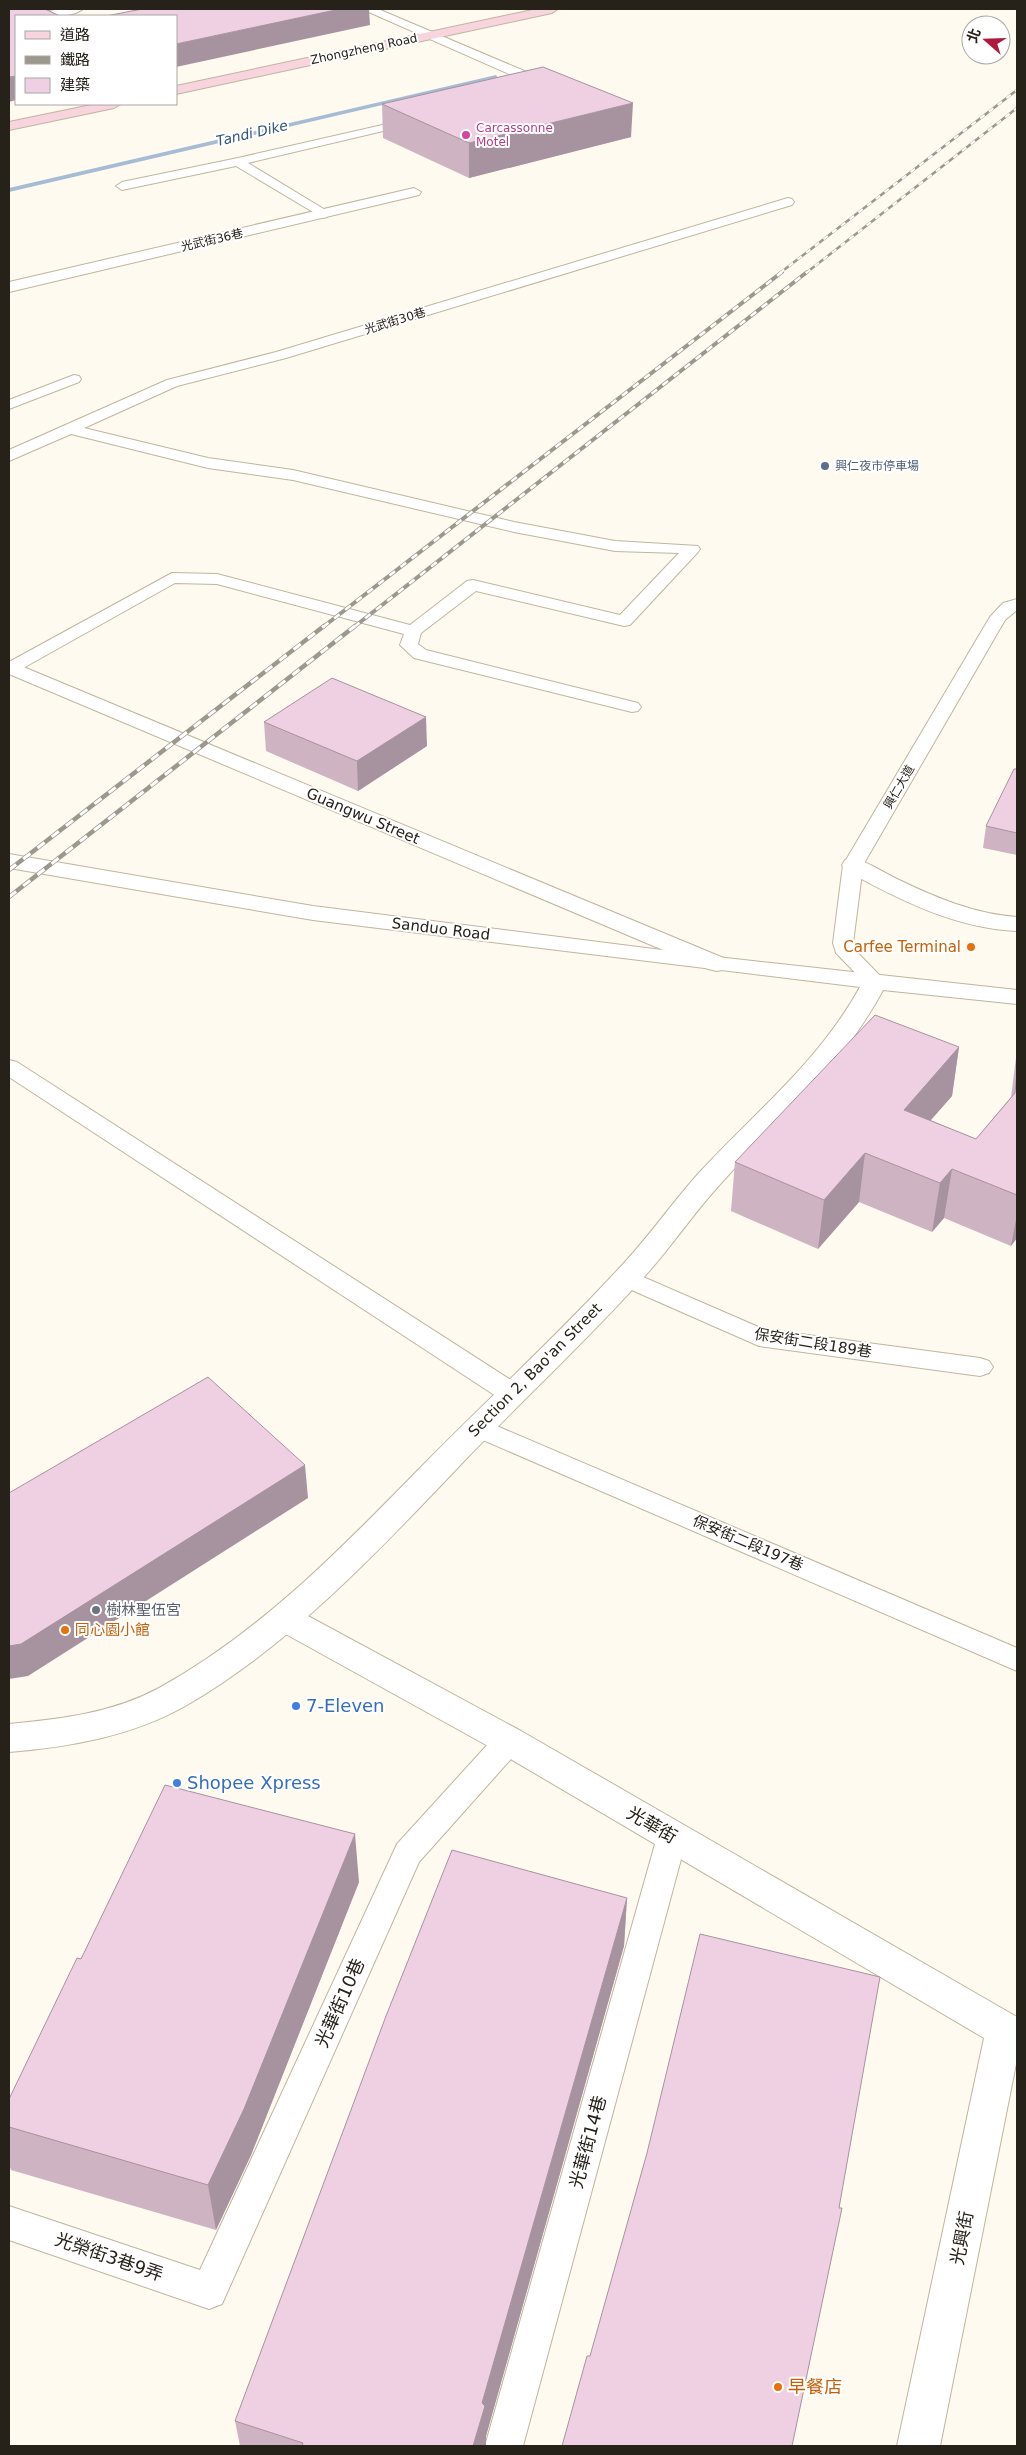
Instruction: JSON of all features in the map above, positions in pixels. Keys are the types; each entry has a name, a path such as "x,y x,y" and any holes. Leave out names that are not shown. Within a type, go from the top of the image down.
{"main road":[{"path":"503,9 520,16"},
{"name":"Zhongzheng Road","path":"178,90 552,9"},
{"name":"Zhongzheng Road","path":"381,29 426,19"},
{"path":"9,126 109,105"}],"street":[{"path":"368,9 558,90"},
{"name":"光武街36巷","path":"9,287 414,192"},
{"name":"Guangwu Street","path":"10,667 717,964"},
{"name":"Sanduo Road","path":"9,861 313,913 875,982"},
{"path":"853,865 882,882 978,920 1017,924"},
{"path":"875,982 1017,998"},
{"name":"Section 2, Bao'an Street","path":"9,1738 74,1730 121,1718 170,1698 228,1663 284,1618 400,1508 511,1392 627,1278 707,1181 812,1072 846,1031 875,982"},
{"name":"光華街","path":"284,1618 509,1740 672,1837 1011,2033"},
{"name":"光興街","path":"919,2446 1011,2033"}],"lane":[{"path":"43,15 78,9"},
{"path":"535,93 558,90"},
{"path":"122,186 238,162 430,117"},
{"path":"238,162 323,214"},
{"name":"光武街30巷","path":"9,456 172,383 281,355 788,202"},
{"path":"9,405 74,379"},
{"path":"71,428 208,463 293,475 514,527 615,546 692,549 624,621 473,585 413,632 409,645 420,654 632,707"},
{"path":"10,667 172,578 217,579 413,632"},
{"name":"興仁大道","path":"875,982 846,953 843,943 853,865 998,617 1009,607 1017,604"},
{"path":"9,1067 511,1392"},
{"name":"保安街二段189巷","path":"627,1278 759,1337 980,1367"},
{"name":"保安街二段197巷","path":"478,1427 1017,1660"},
{"name":"光華街10巷","path":"209,2291 408,1853 509,1740"},
{"name":"光華街14巷","path":"504,2446 672,1837"},
{"name":"光榮街3巷9弄","path":"9,2223 209,2291"}],"building":[{"path":"9,9 45,9 58,15 15,15 15,76 9,77"},
{"path":"142,9 340,9 178,44 178,15 111,15"},
{"path":"543,67 633,103 469,143 382,104"},
{"path":"332,678 426,717 357,761 264,722"},
{"path":"1014,769 1017,769 1017,833 986,826"},
{"path":"875,1015 959,1047 904,1110 976,1139 1015,1093 1017,1072 1017,1195 952,1169 940,1183 865,1153 824,1200 735,1162"},
{"path":"208,1377 305,1465 21,1644 9,1646 9,1493"},
{"path":"165,1785 355,1834 244,2109 208,2185 9,2127 9,2099 77,1958 81,1959"},
{"path":"452,1850 627,1898 482,2403 485,2406 473,2446 302,2446 303,2443 235,2421 386,2016"},
{"path":"700,1934 880,1977 839,2208 842,2208 792,2446 562,2446 587,2356 590,2356 647,2153"}],"waterway":[{"name":"Tandi Dike","path":"9,190 496,77"}],"railway":[{"path":"780,273 1017,90"},
{"path":"806,273 1017,108"},
{"path":"323,627 782,272"},
{"path":"354,627 807,272"},
{"path":"9,870 324,626"},
{"path":"9,897 355,626"}],"place":[{"name":"Carcassonne Motel","path":"466,135"},
{"name":"興仁夜市停車場","path":"825,466"},
{"name":"Carfee Terminal","path":"971,947"},
{"name":"樹林聖伍宮","path":"96,1610"},
{"name":"同心園小館","path":"65,1630"},
{"name":"7-Eleven","path":"296,1706"},
{"name":"Shopee Xpress","path":"177,1783"},
{"name":"早餐店","path":"778,2387"}]}
